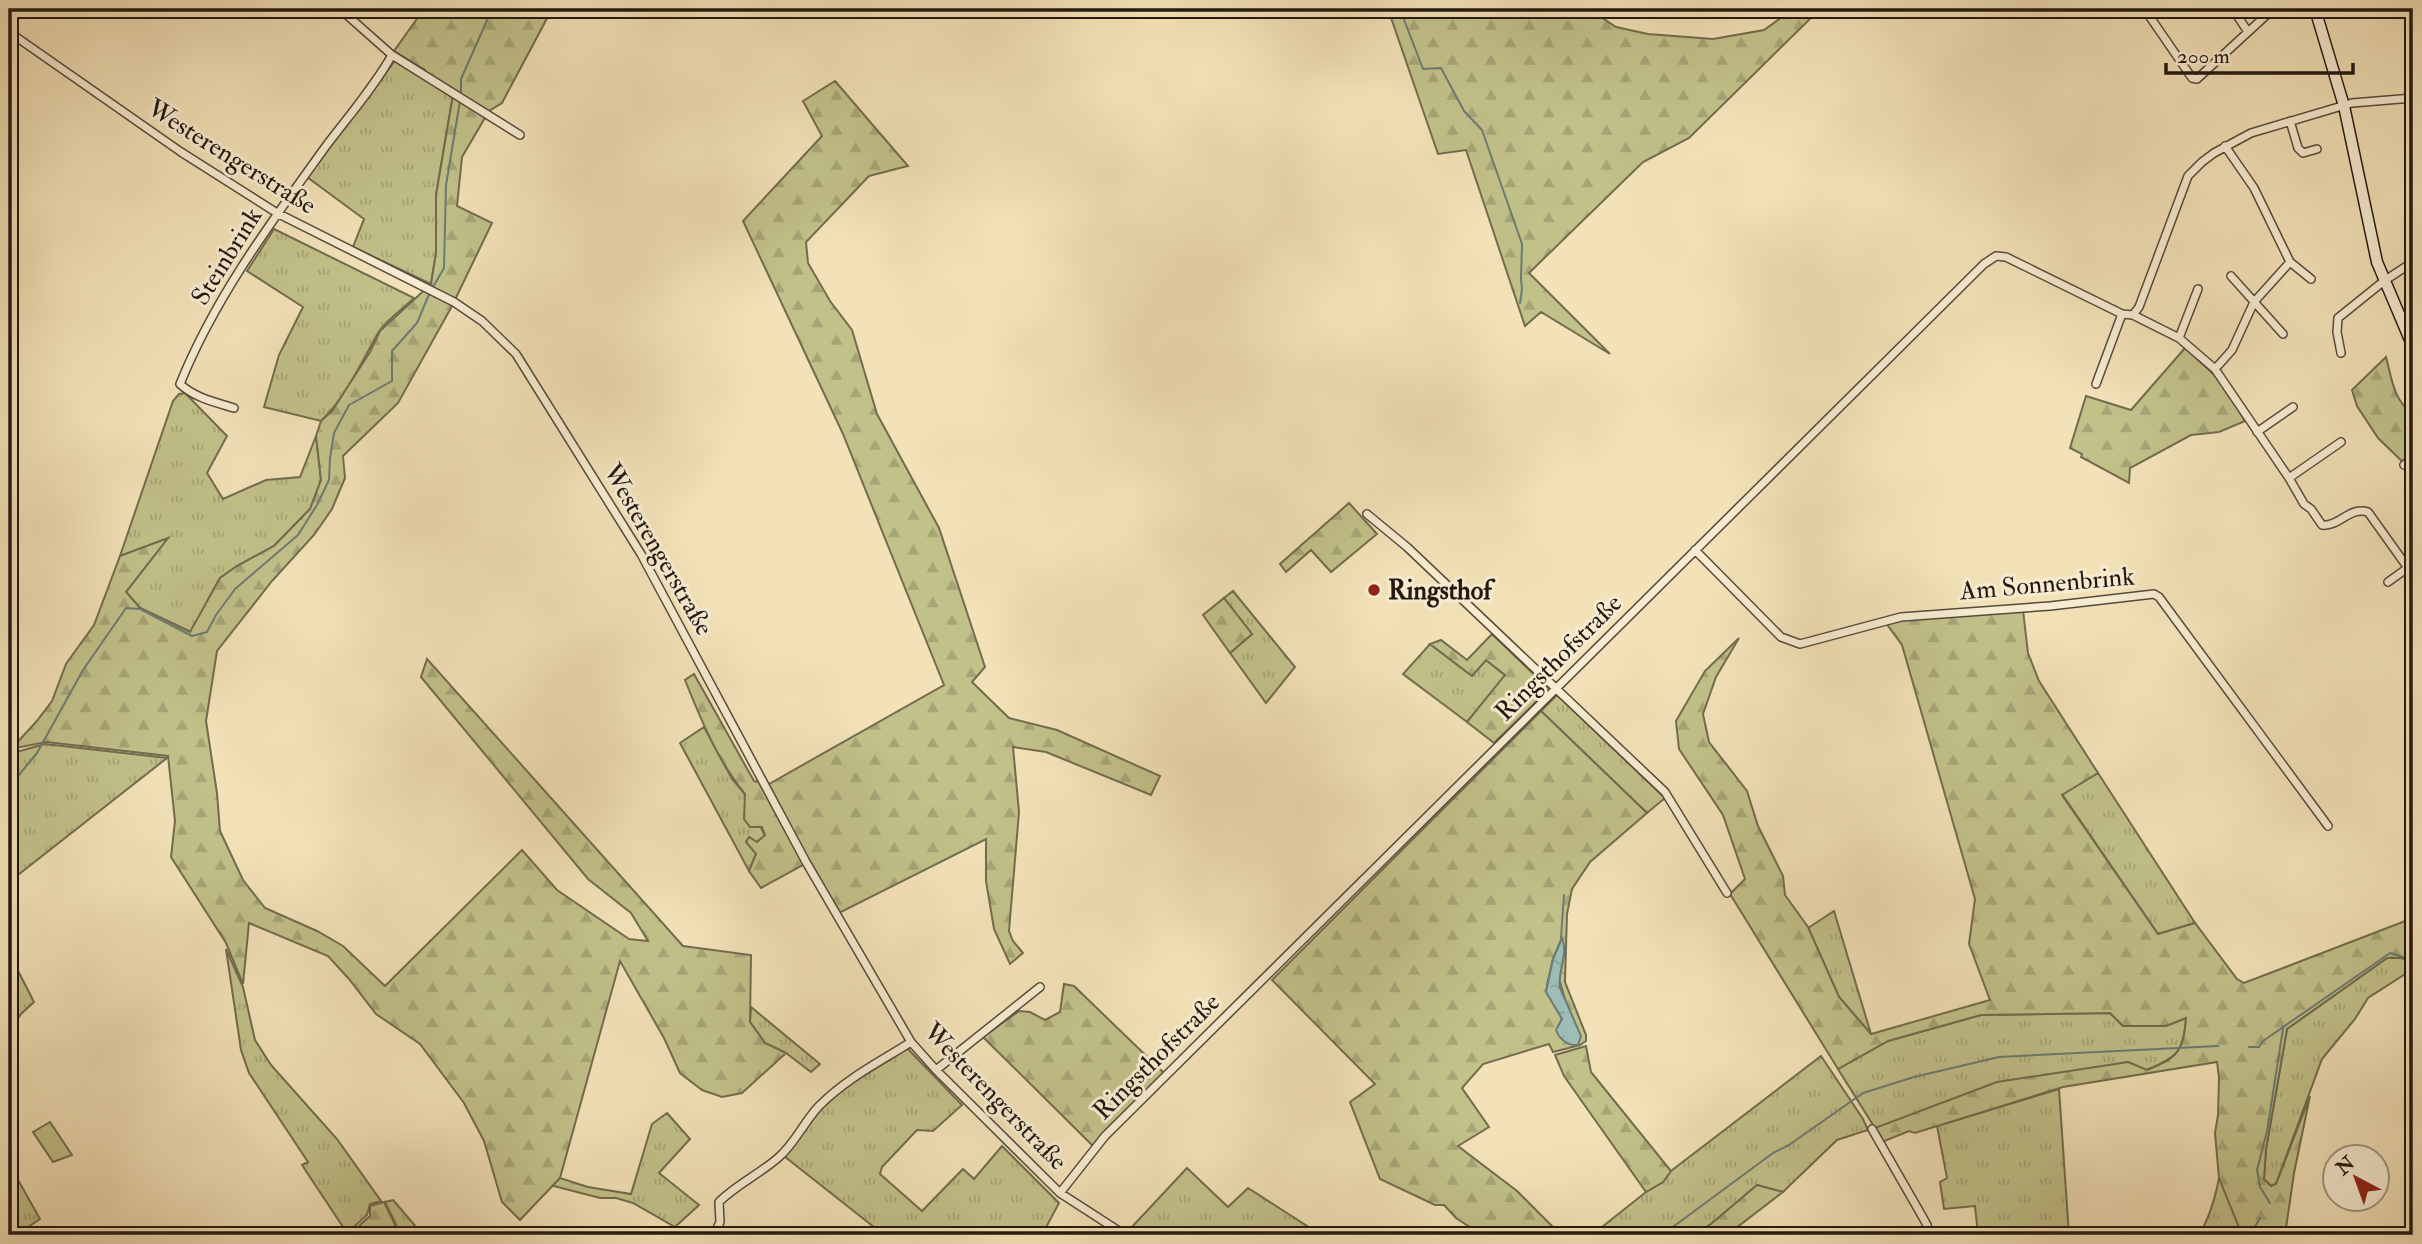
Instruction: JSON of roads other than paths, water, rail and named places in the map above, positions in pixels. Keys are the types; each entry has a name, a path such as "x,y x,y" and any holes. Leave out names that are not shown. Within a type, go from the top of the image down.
{"main road":[{"path":"2315,9 2344,106 2377,262 2413,347"}],"street":[{"path":"340,9 392,55 520,135"},
{"path":"2145,9 2192,78 2197,79 2273,9"},
{"path":"2150,16 2161,9"},
{"path":"2232,9 2248,32"},
{"name":"Westerengerstraße","path":"9,32 181,152 278,213 454,302 482,321 516,354 641,554 806,862 911,1042 1060,1194 1125,1235"},
{"name":"Steinbrink","path":"234,408 206,399 180,383 190,358 240,269 392,55"},
{"path":"2413,98 2365,102 2290,121 2251,133 2202,162 2188,176 2139,307 2133,314 2179,338 2215,369 2304,504 2322,524 2330,526 2356,510 2368,512 2411,566 2413,575"},
{"path":"2290,121 2298,148 2303,153 2317,149"},
{"path":"2225,146 2254,188 2290,262 2311,279"},
{"name":"Ringsthofstraße","path":"1060,1194 1105,1136 1991,258 2006,257 2122,314 2133,314"},
{"path":"2340,353 2337,332 2339,317 2413,261"},
{"path":"2215,369 2232,350 2254,302 2290,262"},
{"path":"2231,276 2283,334"},
{"path":"2179,338 2198,289"},
{"path":"2096,384 2122,314"},
{"path":"2257,432 2293,407"},
{"path":"2289,478 2341,442"},
{"path":"2404,465 2413,458"},
{"path":"1367,514 1408,547 1665,792 1727,893"},
{"name":"Am Sonnenbrink","path":"1695,550 1780,637 1800,643 1901,617 2038,607 2154,594 2159,597 2328,826"},
{"path":"2388,582 2411,566"},
{"path":"936,1070 1040,987"},
{"path":"713,1235 720,1222 719,1202 742,1182 778,1158 810,1116 840,1087 862,1070 911,1042"},
{"path":"1872,1129 1927,1226 1928,1235"}],"water":[{"path":"1562,938 1564,950 1560,988 1581,1036 1578,1045 1567,1043 1557,1033 1562,1019 1546,992 1553,959"}],"waterway":[{"path":"461,96 461,79 492,9"},
{"path":"1400,9 1423,69 1441,68 1464,111 1482,130 1522,244 1520,303"},
{"path":"433,287 444,268 446,185 460,101"},
{"path":"9,787 37,753 83,670 126,608 140,609 192,636 207,632 235,589 298,535 329,480 334,433 349,405 392,381 392,351 417,323 430,292"},
{"path":"1561,938 1564,895"},
{"path":"2249,1047 2259,1047 2263,1041 2390,953 2413,960"},
{"path":"2270,1203 2260,1187 2257,1170 2267,1131 2283,1029"},
{"path":"1662,1235 1773,1153 1789,1145 1863,1093 1914,1077 1999,1057 2218,1046"},
{"path":"2250,1235 2260,1218"}],"place":[{"name":"Ringsthof","path":"1374,590"}]}
